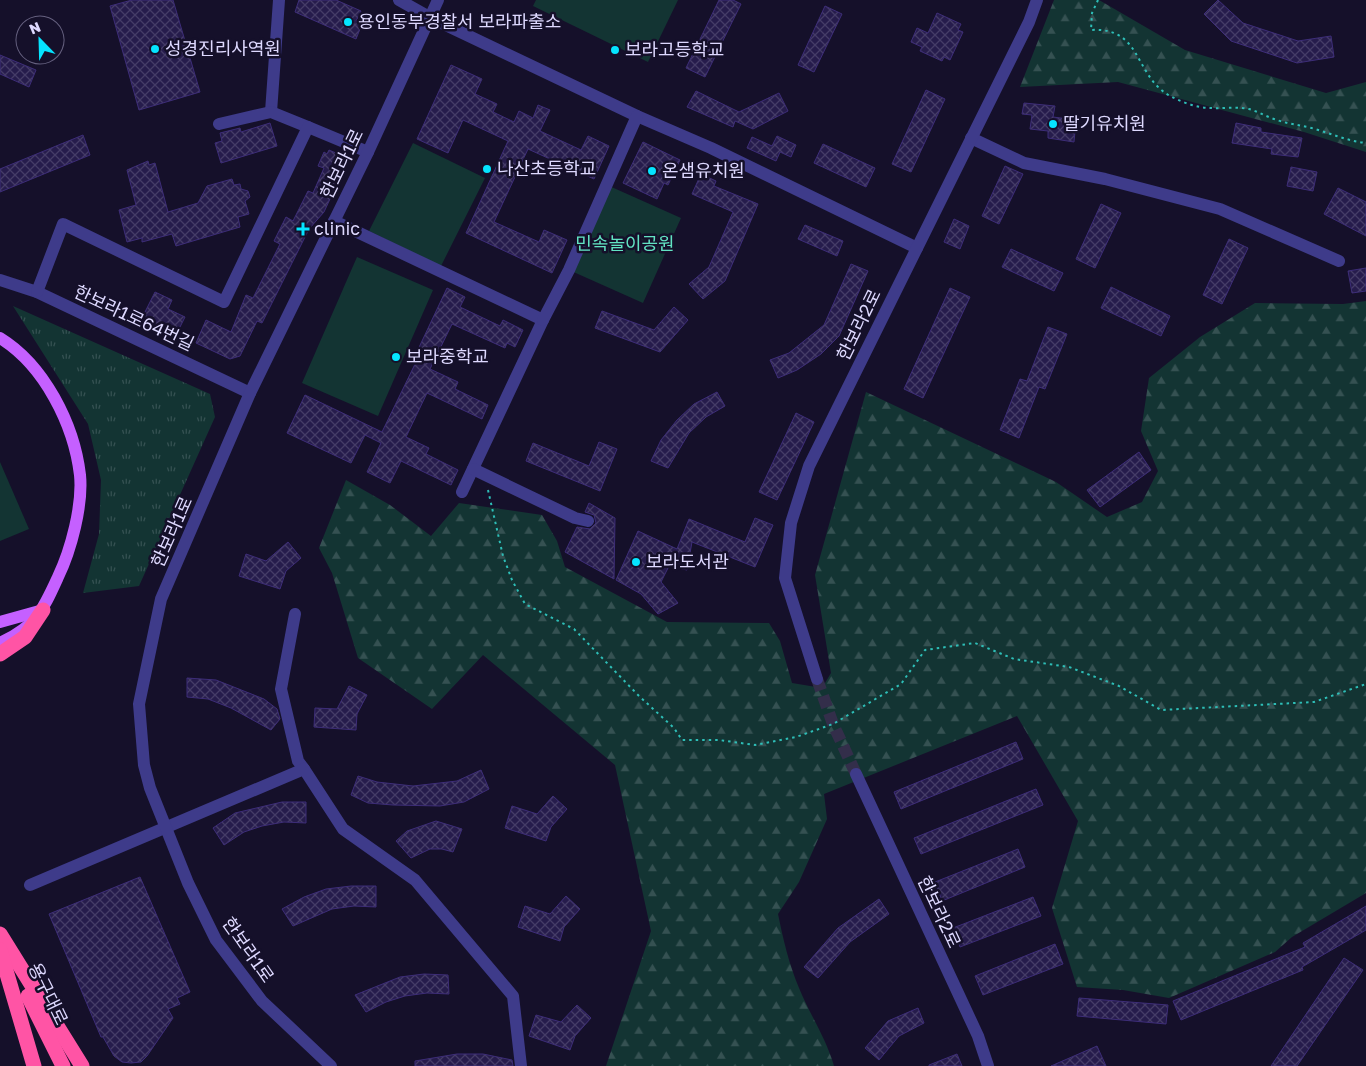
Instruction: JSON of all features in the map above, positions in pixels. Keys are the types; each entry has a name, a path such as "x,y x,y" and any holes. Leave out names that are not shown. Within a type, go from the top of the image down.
{"highway":[{"path":"0,654 25,638 43,610"},
{"path":"0,934 82,1066"},
{"name":"용구대로","path":"0,938 63,1066"},
{"path":"0,950 34,1066"}],"main road":[{"path":"0,338 11,344 30,364 48,389 74,443 80,476 76,522 69,554 43,610 23,632 0,643"},
{"path":"0,622 43,610"}],"street":[{"path":"271,112 279,0"},
{"path":"398,0 431,18 637,116 711,148 917,248"},
{"name":"한보라1로","path":"331,1066 262,1001 216,940 165,828 144,765 139,704 161,599 250,393 368,152 438,0"},
{"name":"한보라2로","path":"817,679 785,578 791,523 809,466 1029,22 1037,0"},
{"path":"219,124 271,112 368,152"},
{"path":"462,492 478,471 543,320 570,270 637,116"},
{"path":"37,292 63,224 224,302 308,127"},
{"path":"971,138 1024,163 1105,179 1220,209 1338,261"},
{"path":"334,221 543,320"},
{"name":"한보라1로64번길","path":"0,280 37,292 250,393"},
{"path":"478,471 575,518 588,521"},
{"path":"295,614 281,689 298,761 343,829 415,880 513,996 521,1066"},
{"path":"30,886 304,769"},
{"name":"한보라2로","path":"856,774 978,1036 988,1066"}],"path":[{"path":"1098,0 1092,13 1091,30 1107,30 1123,36 1137,53 1148,78 1170,95 1184,102 1208,108 1247,109 1275,120 1315,129 1352,142 1366,143"},
{"path":"478,471 503,556 512,580 525,604 574,629 638,696 674,728 682,740 719,740 755,744 796,737 833,724 901,684 925,650 976,643 1014,659 1069,667 1119,686 1161,710 1314,702 1366,684"}],"green space":[{"path":"536,0 678,0 648,62 533,6"},
{"path":"1054,0 1099,0 1185,50 1326,93 1366,82 1366,152 1304,132 1118,82 1020,87"},
{"path":"413,143 485,178 441,266 369,231"},
{"name":"민속놀이공원","path":"607,185 681,218 643,303 569,270"},
{"path":"357,257 433,290 378,416 302,383"},
{"path":"1366,301 1366,893 1292,937 1275,952 1169,998 1123,990 1077,987 1052,908 1078,821 1017,716 824,794 827,819 799,882 778,914 795,979 827,1046 834,1066 606,1066 651,931 615,765 483,655 432,709 358,658 332,573 319,548 346,480 390,505 431,536 459,503 542,515 557,541 565,567 667,622 769,623 780,641 792,683 822,688 831,673 815,575 866,392 1056,482 1107,517 1142,502 1158,471 1141,431 1149,378 1200,337 1255,303 1343,304"},
{"path":"13,306 210,394 215,417 139,586 83,593 99,534 101,480 88,424"},
{"path":"0,462 29,529 0,541"}],"building":[{"name":"성경진리사역원","path":"132,0 173,0 200,92 139,110 110,6"},
{"path":"299,0 336,0 361,11 356,21 362,24 356,39 295,12"},
{"path":"719,0 733,0 741,4 705,77 686,68"},
{"path":"1218,0 1243,23 1298,41 1331,36 1334,57 1297,63 1231,41 1204,14"},
{"path":"825,6 842,14 814,72 798,65"},
{"path":"937,13 961,24 958,30 963,32 950,60 944,57 942,61 920,51 922,47 911,42 917,28 928,33"},
{"path":"0,55 15,61 15,65 24,65 36,70 29,87 0,74"},
{"path":"451,65 482,79 475,94 497,104 493,112 514,122 519,111 533,118 538,105 550,110 540,131 581,150 588,136 609,146 594,179 528,149 494,222 539,242 544,230 567,240 552,273 466,233 508,141 463,120 448,153 417,139"},
{"path":"926,90 945,99 911,172 892,164"},
{"path":"696,91 739,112 779,93 788,111 753,129 735,121 733,127 687,107"},
{"name":"딸기유치원","path":"1024,103 1055,106 1053,117 1076,120 1074,142 1048,138 1048,131 1030,129 1032,115 1022,114"},
{"path":"270,123 277,146 221,163 215,143 222,141 220,133 240,128 241,132"},
{"path":"1236,123 1261,128 1261,132 1302,138 1298,157 1271,154 1272,149 1232,143"},
{"path":"83,135 90,155 0,192 0,169"},
{"path":"777,136 796,145 791,157 780,152 776,161 747,148 752,137 772,146"},
{"name":"온샘유치원","path":"643,142 680,160 668,185 664,183 657,199 623,183"},
{"path":"823,144 875,168 866,187 814,163"},
{"path":"329,150 345,157 347,162 324,212 309,229 262,323 257,321 240,356 230,359 196,343 206,320 231,332 246,295 253,298 280,244 274,241 286,217 293,221 308,191 313,193 324,168 318,166 324,152 327,154"},
{"path":"148,161 149,165 155,163 168,212 198,203 207,186 232,179 234,185 240,184 241,189 248,191 250,197 245,201 249,214 238,217 240,227 176,246 172,234 142,242 142,238 127,242 119,210 136,205 127,170"},
{"path":"1005,166 1023,174 999,224 982,216"},
{"path":"1291,167 1317,172 1313,191 1287,186"},
{"path":"701,174 716,181 714,186 758,204 725,281 703,299 689,284 709,267 733,212 692,194"},
{"path":"1338,188 1366,202 1366,236 1324,214"},
{"path":"1101,204 1121,213 1095,268 1076,259"},
{"path":"954,219 969,226 960,249 944,242"},
{"path":"805,225 843,241 837,256 798,239"},
{"path":"1229,239 1248,248 1222,304 1203,295"},
{"path":"1011,249 1063,273 1054,291 1002,267"},
{"path":"851,264 868,271 839,336 821,354 797,370 778,378 770,360 789,353 824,325"},
{"path":"1366,268 1366,291 1352,293 1348,271"},
{"path":"1111,287 1170,316 1161,336 1101,308"},
{"path":"447,288 465,297 460,307 500,326 503,320 523,330 515,347 507,343 505,348 452,324 430,369 458,382 455,389 488,405 482,419 427,393 406,437 429,448 426,454 458,470 451,485 401,461 390,483 367,472 381,443 365,435 351,463 287,433 305,395 382,432 417,360 414,358"},
{"path":"950,288 970,297 923,398 904,389"},
{"path":"155,292 172,300 168,309 185,317 176,335 142,318"},
{"path":"674,307 688,320 660,352 595,328 602,311 654,330"},
{"path":"1048,327 1067,334 1045,389 1039,387 1019,438 1000,430 1020,379 1027,381"},
{"path":"717,392 725,406 706,417 689,433 668,468 651,461 661,440 677,420 694,404"},
{"path":"796,413 814,422 777,500 759,492"},
{"path":"599,442 617,449 600,491 526,461 533,443 589,466"},
{"path":"1139,452 1151,470 1100,507 1087,490"},
{"path":"589,503 615,518 614,579 565,552 577,527 590,529 596,523 594,515 585,512"},
{"path":"755,518 773,525 755,567 692,542 687,570 669,566 661,582 678,603 658,614 641,594 616,580 638,531 677,549 689,519 745,542"},
{"path":"288,542 301,558 286,571 280,589 239,576 246,554 266,561"},
{"path":"187,678 216,680 264,699 277,709 280,719 271,730 231,708 208,699 187,697"},
{"path":"349,686 367,695 357,714 356,730 314,727 315,708 337,709"},
{"path":"1016,742 1023,759 901,809 894,792"},
{"path":"481,770 489,789 464,802 440,806 393,805 368,803 351,795 358,776 377,782 413,786 457,781"},
{"path":"1036,789 1043,805 921,854 914,838"},
{"path":"553,796 567,809 551,827 546,841 505,828 512,806 537,814"},
{"path":"282,802 306,802 306,823 284,822 262,826 244,832 224,845 213,828 235,813"},
{"path":"436,821 462,829 453,852 442,849 430,849 411,858 396,841 407,831"},
{"path":"1018,849 1025,867 942,901 935,882"},
{"path":"140,877 190,992 177,998 180,1004 168,1009 173,1018 147,1056 141,1062 131,1063 122,1062 114,1056 103,1037 101,1037 49,914"},
{"path":"376,886 376,907 354,906 332,909 293,926 282,909 304,897 326,889"},
{"path":"566,896 580,909 564,927 560,941 518,927 525,906 550,914"},
{"path":"1033,897 1041,916 960,947 953,928"},
{"path":"879,899 889,914 850,942 818,978 804,967 838,928"},
{"path":"1366,906 1366,930 1302,967 1303,970 1181,1020 1173,1001 1305,947 1303,943"},
{"path":"1055,944 1063,964 983,995 975,976"},
{"path":"1344,958 1363,970 1297,1066 1271,1066"},
{"path":"424,974 448,975 449,994 427,993 405,996 386,1002 366,1012 355,995 400,977"},
{"path":"1079,998 1168,1005 1166,1024 1077,1016"},
{"path":"577,1005 591,1018 575,1036 570,1050 529,1036 536,1015 561,1022"},
{"path":"918,1008 924,1023 899,1036 879,1060 865,1048 888,1021"},
{"path":"1097,1046 1106,1066 1051,1066"},
{"path":"457,1054 483,1054 512,1060 513,1066 415,1066 415,1061"},
{"path":"957,1054 962,1066 929,1066 929,1065"}],"tunnel":[{"path":"817,679 833,724 856,774"}],"place":[{"name":"용인동부경찰서 보라파출소","path":"348,22"},
{"name":"성경진리사역원","path":"155,49"},
{"name":"보라고등학교","path":"615,50"},
{"name":"딸기유치원","path":"1053,124"},
{"name":"나산초등학교","path":"487,169"},
{"name":"온샘유치원","path":"652,171"},
{"name":"clinic","path":"303,229"},
{"name":"보라중학교","path":"396,357"},
{"name":"보라도서관","path":"636,562"}]}
